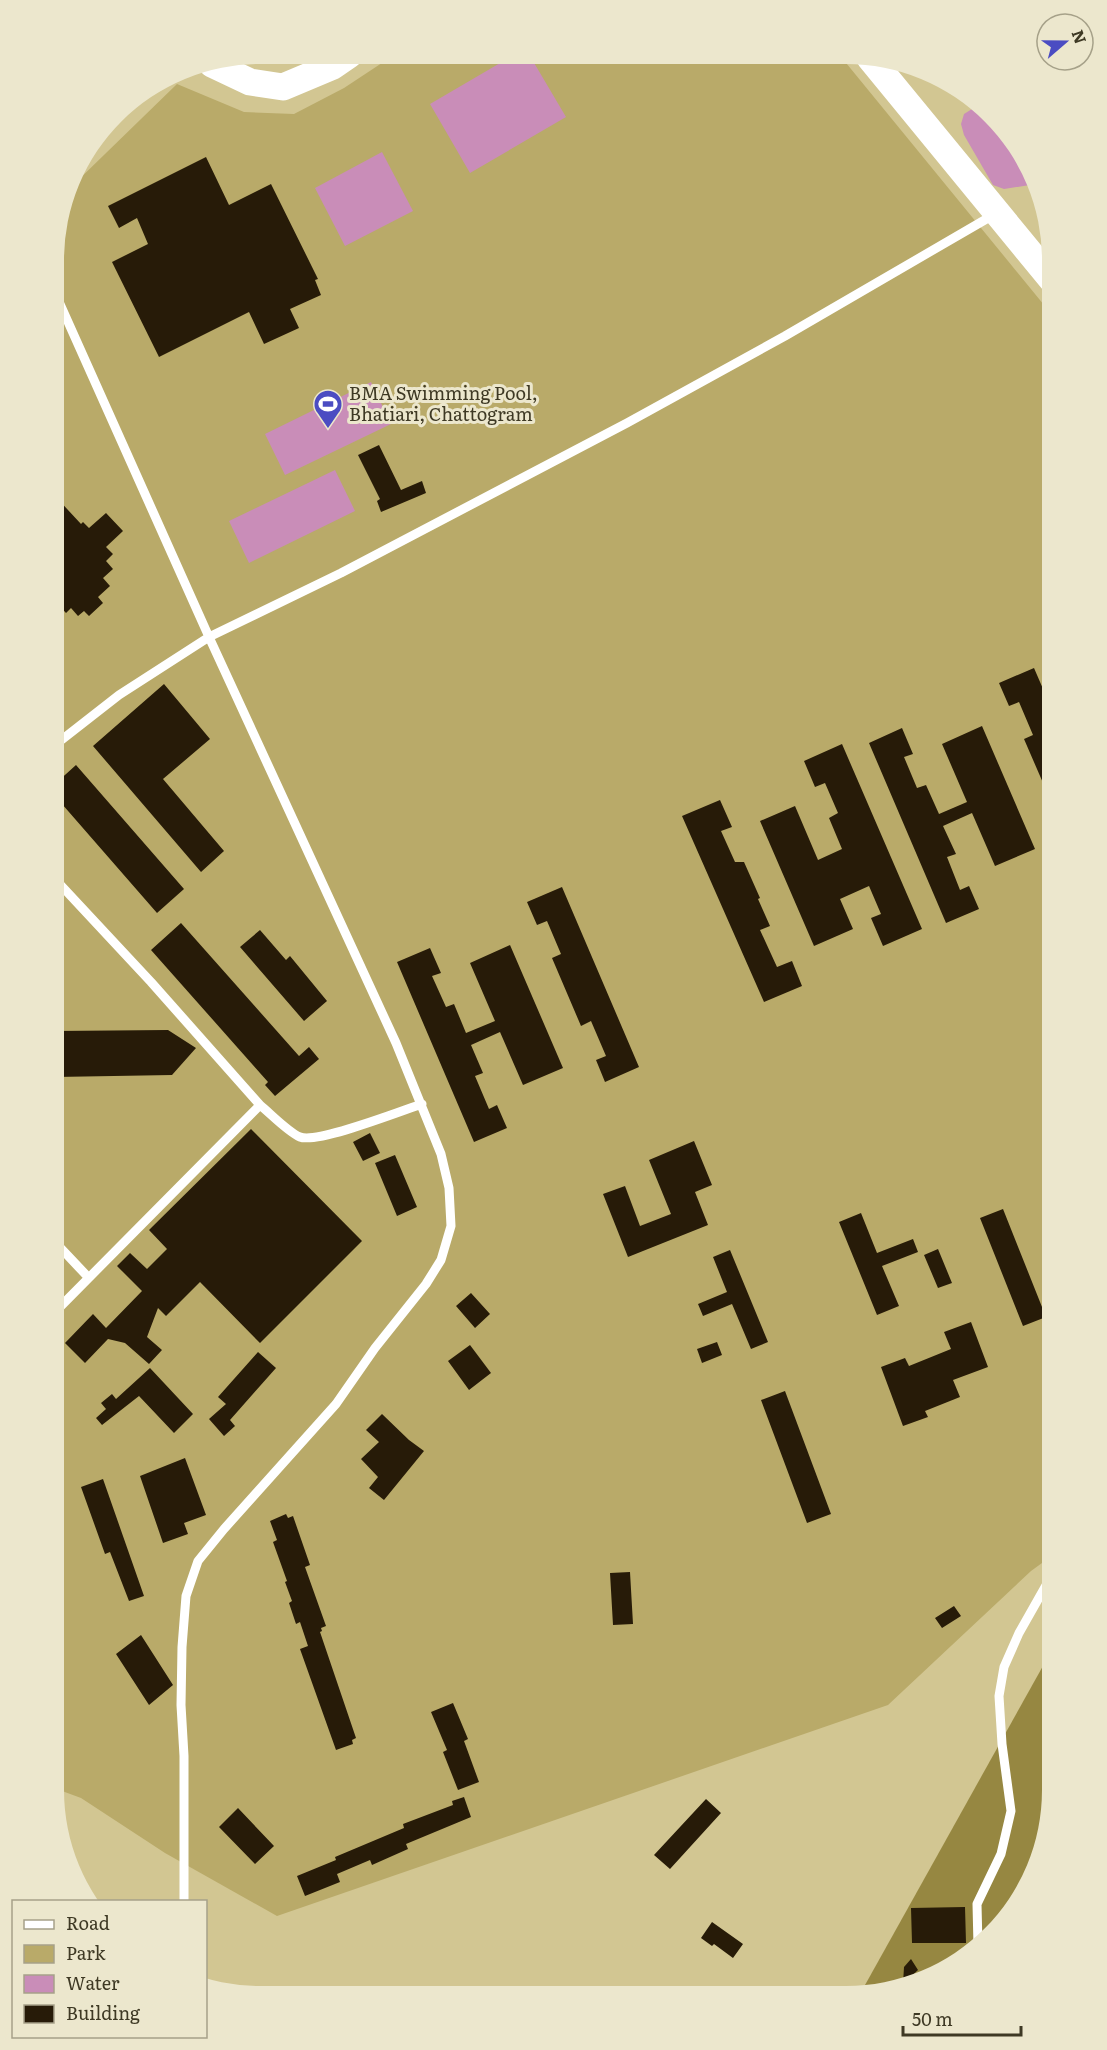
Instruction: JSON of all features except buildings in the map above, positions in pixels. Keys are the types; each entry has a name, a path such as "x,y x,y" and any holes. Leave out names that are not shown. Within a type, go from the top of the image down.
{"main road":[{"path":"221,68 250,82 283,87 336,64"},
{"path":"877,67 1042,268"}],"lane":[{"path":"64,738 119,695 209,637 393,546 627,423 785,336 996,213"},
{"path":"64,313 422,1104 441,1154 449,1188 451,1226 441,1260 426,1284 375,1348 336,1404 198,1561 186,1596 182,1647 184,1900"},
{"path":"64,889 151,982 260,1105 298,1137 308,1140 336,1133 422,1104"},
{"path":"64,1302 260,1105"},
{"path":"64,1252 88,1277"},
{"path":"978,1935 977,1905 1000,1854 1011,1811 1002,1744 999,1696 1004,1667 1019,1633 1042,1592"}],"green space":[{"path":"380,64 847,64 1042,303 1042,1563 888,1705 277,1916 165,1853 81,1798 64,1792 64,260 71,209 86,173 177,84 244,112 294,114 344,88"}],"shaded area":[{"path":"1042,1668 1042,1803 1036,1841 1028,1865 1016,1888 985,1928 945,1959 910,1975 865,1985"}],"water":[{"path":"498,64 535,64 566,117 470,173 430,104"},
{"path":"971,109 994,131 1010,151 1027,185 1004,189 993,185 964,135 961,124 964,114"},
{"path":"382,152 413,211 345,246 315,188"},
{"name":"BMA Swimming Pool, Bhatiari, Chattogram","path":"371,382 391,424 285,475 265,434"},
{"path":"335,470 355,511 249,563 229,521"}],"place":[{"name":"BMA Swimming Pool, Bhatiari, Chattogram","path":"328,430"}]}
